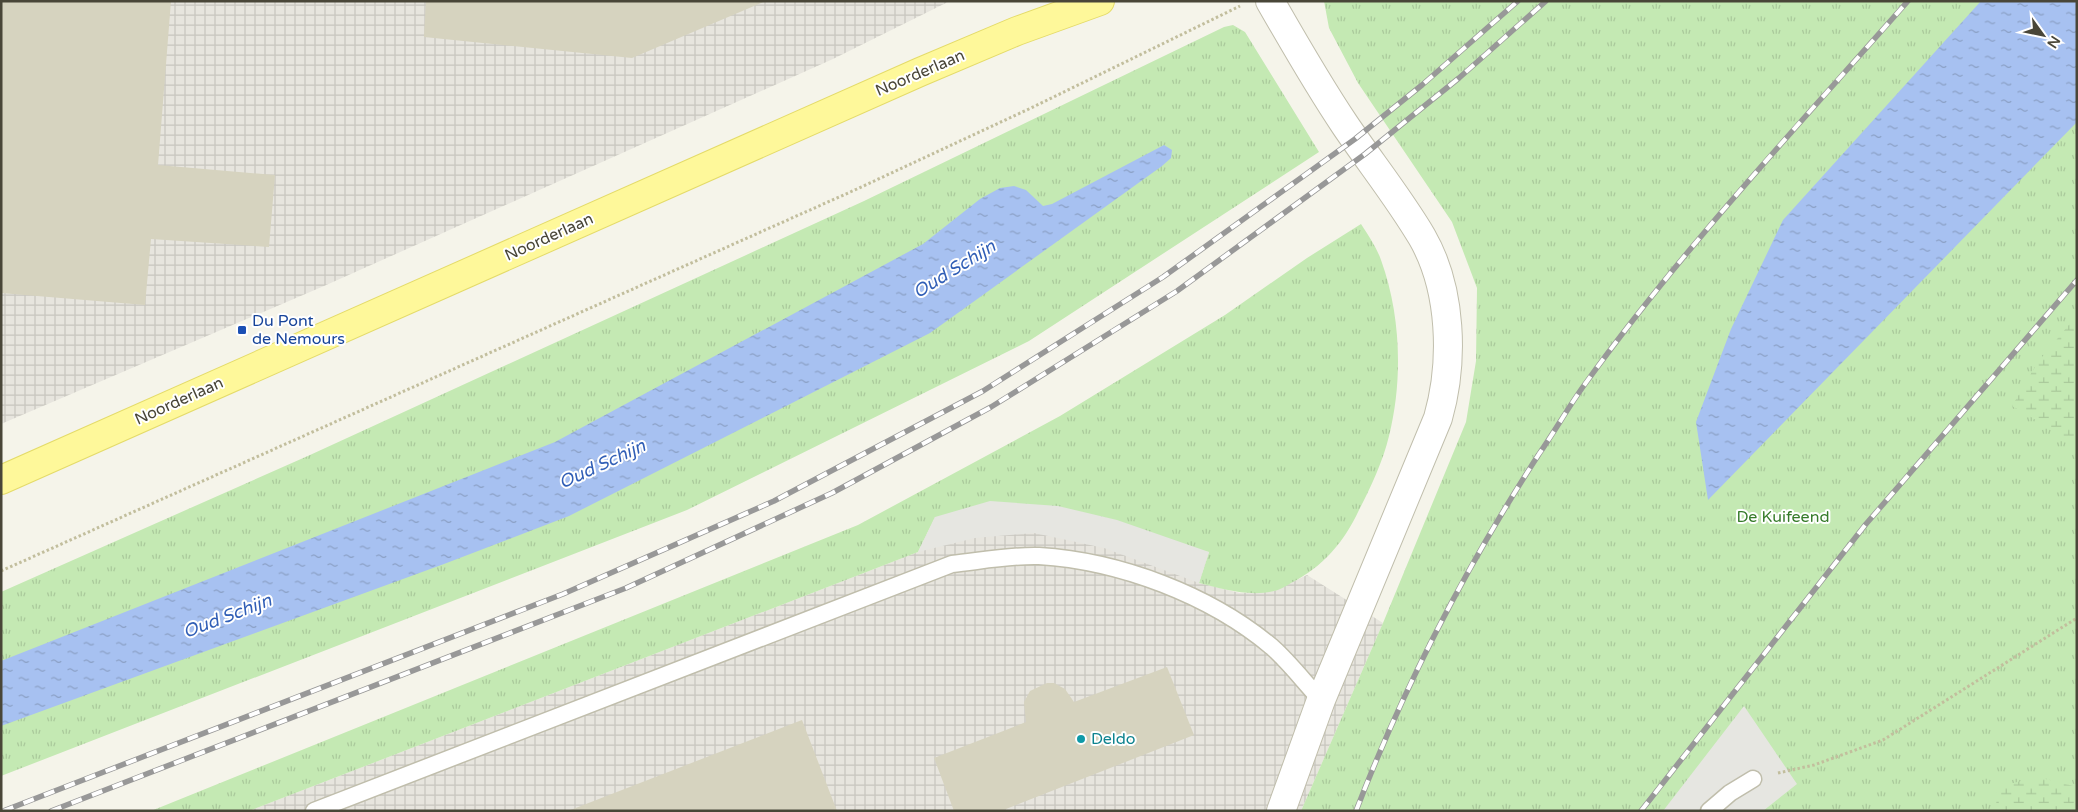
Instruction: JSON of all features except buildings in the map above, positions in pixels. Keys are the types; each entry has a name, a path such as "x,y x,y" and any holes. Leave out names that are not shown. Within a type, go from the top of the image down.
{"main road":[{"name":"Noorderlaan","path":"1,480 920,72 1016,31 1100,1"}],"street":[{"path":"1270,1 1311,73 1423,239 1438,278 1445,314 1448,374 1438,418 1321,700 1280,811"}],"lane":[{"path":"314,811 952,564 1038,556 1103,566 1168,585 1228,614 1273,648 1321,700"},
{"path":"1710,811 1730,793 1753,779"}],"path":[{"path":"1,572 857,189 1031,108 1240,6"},
{"path":"1753,779 1814,765 1883,740 2077,618"}],"shaded area":[{"path":"1,1 950,1 833,59 324,286 1,424"},
{"path":"990,501 1058,506 1117,520 1209,552 1199,583 1104,548 1034,533 975,538 918,552 935,517"},
{"path":"935,517 1209,552 1199,583 1240,593 1274,591 1307,575 1383,623 1301,811 249,811 918,552"},
{"path":"1744,706 1797,784 1763,811 1663,811"}],"green space":[{"name":"De Kuifeend","path":"1324,1 2077,1 2077,811 1301,811 1383,623 1466,422 1476,361 1477,288 1452,222 1358,83 1329,28"},
{"path":"1233,25 1245,32 1319,152 1029,341 687,510 1,776 1,592 310,455 864,201 1224,27"},
{"path":"1361,224 1375,246 1381,260 1388,281 1396,325 1398,370 1389,436 1372,483 1347,533 1323,561 1302,577 1281,589 1265,593 1246,593 1199,583 1209,552 935,517 918,552 249,811 151,811 858,525 1060,416 1225,315 1307,258"},
{"path":"2077,315 2077,444 2012,406 2038,362"},
{"path":"2038,777 2077,787 2077,811 1996,811 1997,787"}],"water":[{"path":"1981,1 2077,1 2077,122 1708,500 1696,422 1731,329 1783,220"},
{"name":"Oud Schijn","path":"1164,145 1172,150 1171,158 1162,166 930,333 569,516 444,564 1,726 1,661 555,442 923,244 980,199 1000,188 1014,186 1026,190 1043,206 1052,204"}],"railway":[{"path":"3,811 563,594 774,501 983,391 1163,277 1355,139 1422,85 1518,1"},
{"path":"51,811 626,588 832,493 991,407 1177,291 1365,154 1459,78 1546,1"},
{"path":"1356,811 1395,718 1438,628 1486,540 1579,392 1661,284 1701,236 1908,1"},
{"path":"1641,811 1866,524 2077,280"}],"place":[{"name":"Du Pont de Nemours","path":"242,330"},
{"name":"Deldo","path":"1081,739"}]}
